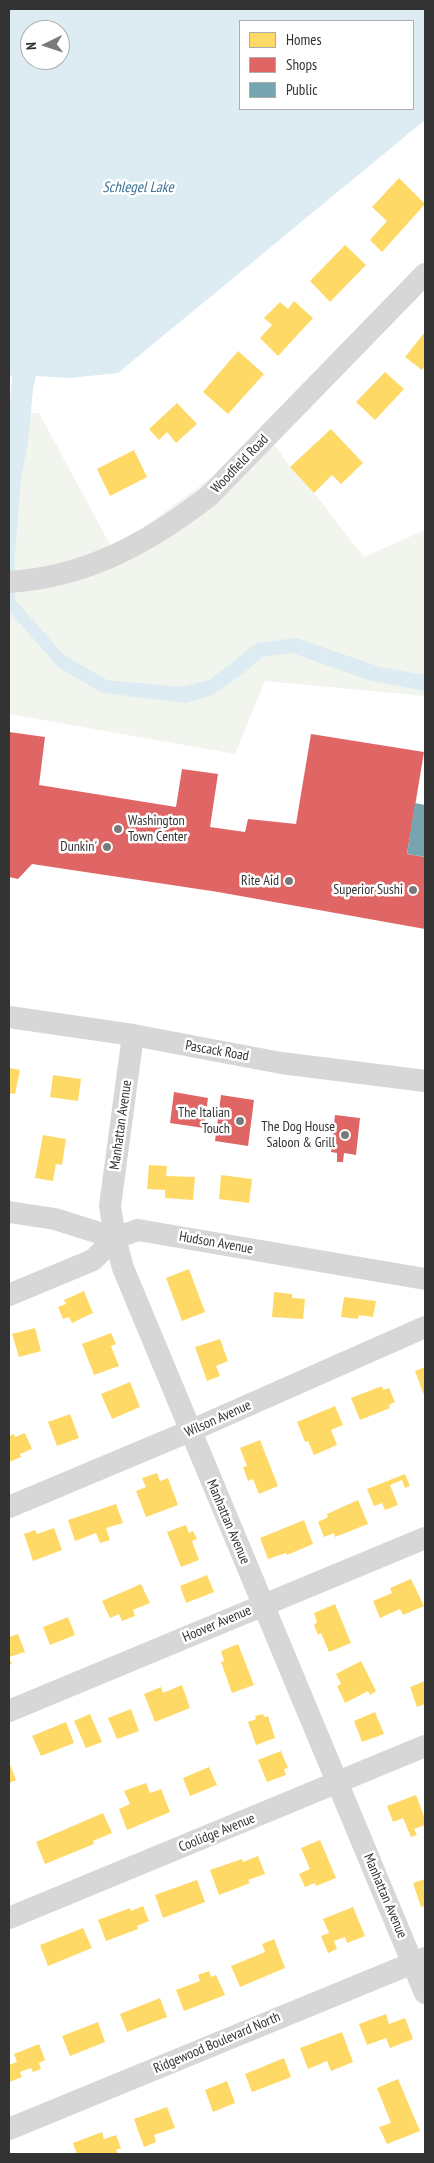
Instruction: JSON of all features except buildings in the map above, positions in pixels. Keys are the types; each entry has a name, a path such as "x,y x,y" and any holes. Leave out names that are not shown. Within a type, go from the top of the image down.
{"street":[{"name":"Woodfield Road","path":"9,582 58,575 100,562 134,547 172,524 209,496 425,274"},
{"name":"Pascack Road","path":"9,1017 133,1035 281,1063 425,1081"},
{"name":"Manhattan Avenue","path":"133,1035 110,1206 115,1238 123,1268 337,1783 419,1960 425,1993"},
{"path":"9,1212 55,1219 115,1238 93,1260 9,1295"},
{"name":"Hudson Avenue","path":"115,1238 138,1230 425,1279"},
{"name":"Wilson Avenue","path":"9,1507 190,1431 425,1327"},
{"name":"Hoover Avenue","path":"9,1711 425,1538"},
{"name":"Coolidge Avenue","path":"9,1918 425,1746"},
{"name":"Ridgewood Boulevard North","path":"9,2130 419,1960"}],"shaded area":[{"path":"11,412 39,413 113,550 268,436 290,467 314,493 364,557 425,530 425,696 265,681 235,754 9,714 9,417"}],"water":[{"name":"Schlegel Lake","path":"9,9 425,9 425,120 118,373 70,378 36,376 28,443 21,478 15,554 15,600 64,655 107,680 181,687 209,680 257,643 296,638 380,667 425,675 425,691 368,680 292,653 262,657 244,673 212,695 186,703 103,693 59,668 9,611 9,415 12,376 9,375"}],"place":[{"name":"Washington Town Center","path":"118,829"},
{"name":"Dunkin'","path":"107,847"},
{"name":"Rite Aid","path":"289,881"},
{"name":"Superior Sushi","path":"413,890"},
{"name":"The Italian Touch","path":"240,1121"},
{"name":"The Dog House Saloon & Grill","path":"345,1135"}]}
